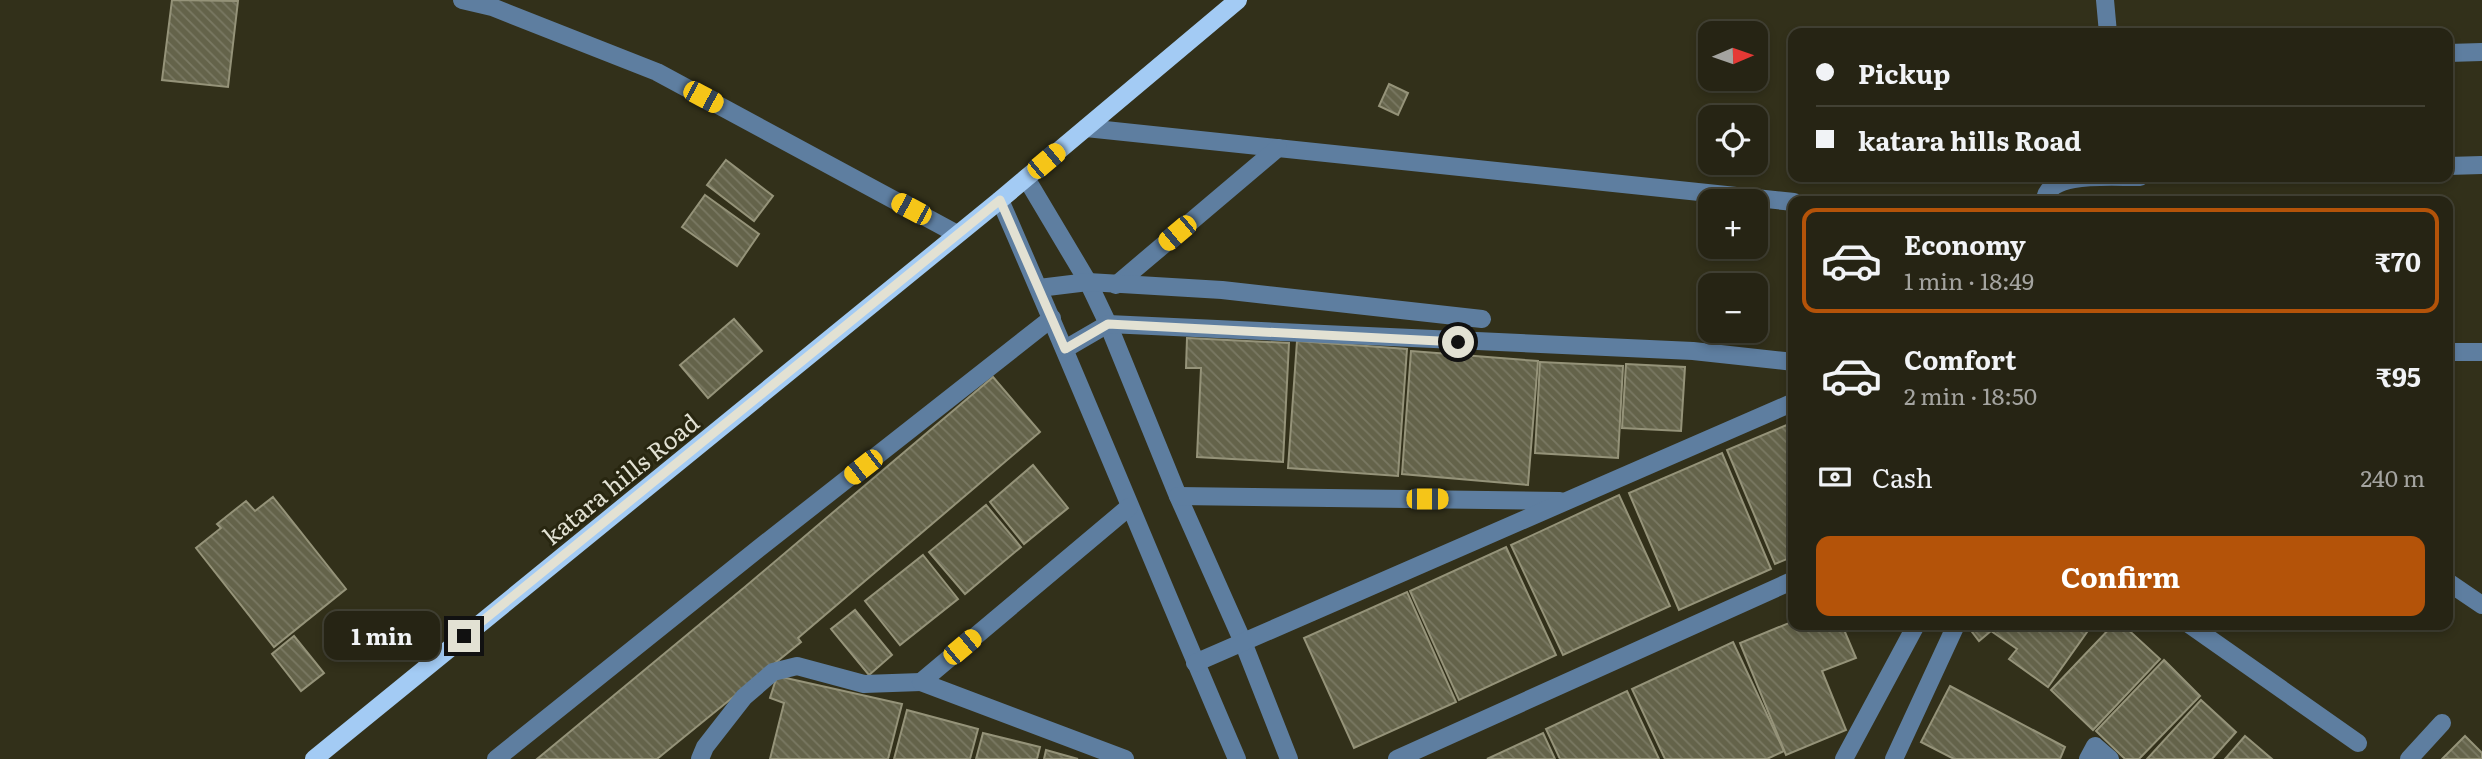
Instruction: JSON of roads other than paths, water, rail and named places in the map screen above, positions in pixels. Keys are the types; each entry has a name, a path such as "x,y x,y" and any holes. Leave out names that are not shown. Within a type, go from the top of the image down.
{"main road":[{"name":"katara hills Road","path":"314,759 1000,200 1238,0"}],"street":[{"path":"462,0 492,7 657,72 957,234"},
{"path":"2105,0 2108,28"},
{"path":"2453,52 2482,52"},
{"path":"1086,128 1788,201"},
{"path":"1116,285 1278,148"},
{"path":"2453,166 2482,165"},
{"path":"1026,178 1088,282 1108,324 1178,496 1243,642 1289,759"},
{"path":"2045,196 2052,185 2059,182"},
{"path":"1000,200 1237,759"},
{"path":"1039,288 1088,282 1222,290 1482,319"},
{"path":"496,759 1052,318"},
{"path":"1065,349 1108,324 1693,351 1788,361"},
{"path":"2453,352 2482,352"},
{"path":"1195,663 1788,405"},
{"path":"1178,496 1566,501"},
{"path":"921,682 1129,507"},
{"path":"1397,759 1788,583"},
{"path":"2453,585 2482,605"},
{"path":"1844,759 1913,630"},
{"path":"1894,759 1954,630"},
{"path":"2197,630 2358,743"},
{"path":"700,759 705,747 744,697 773,671 797,666 864,684 921,682 1125,759"},
{"path":"2409,759 2442,723"},
{"path":"2088,759 2095,746 2110,759"}]}
